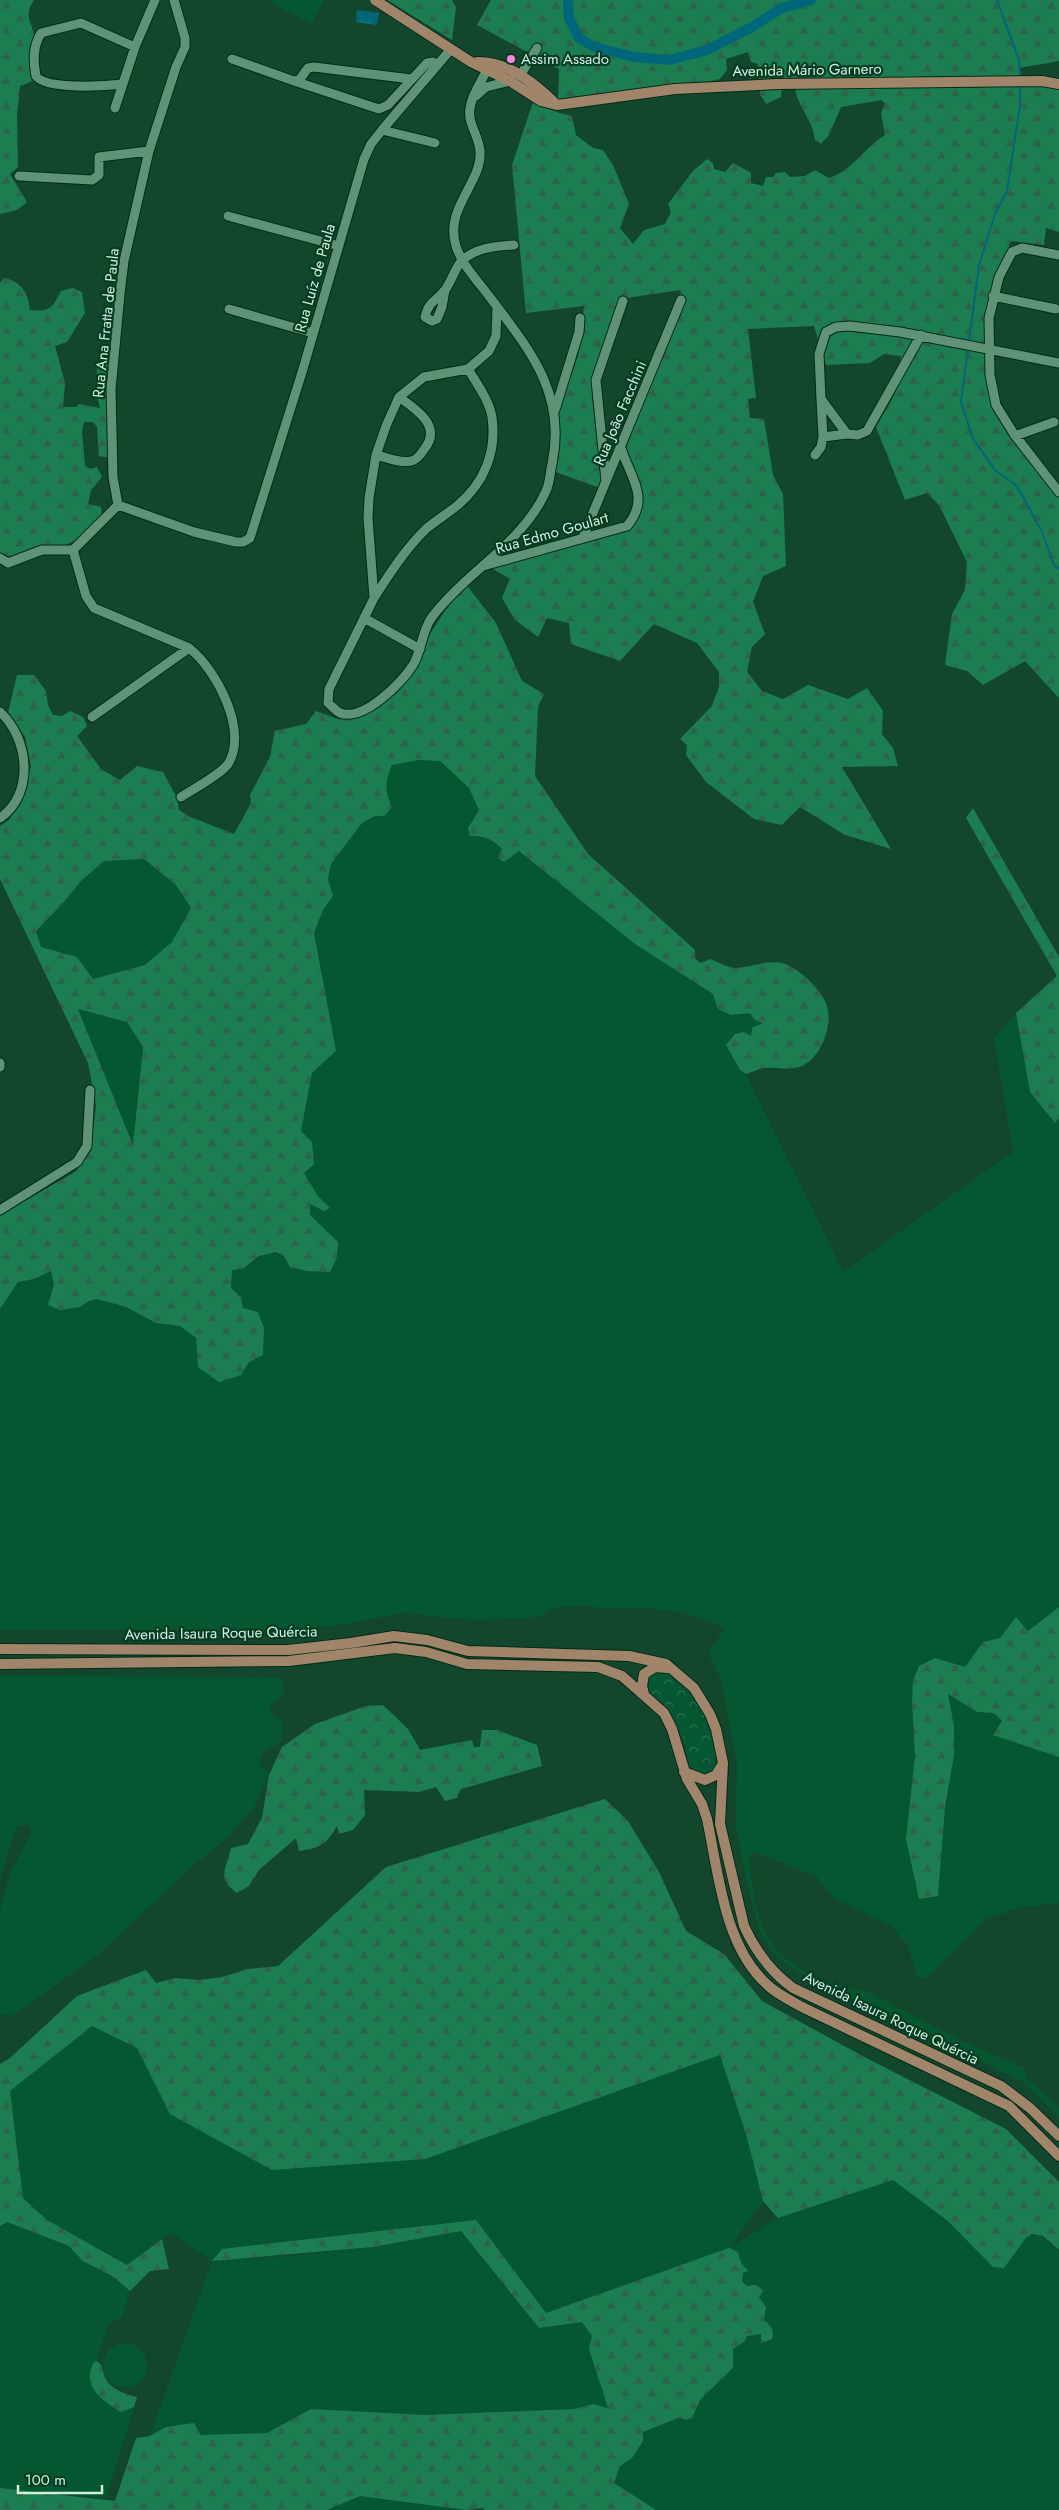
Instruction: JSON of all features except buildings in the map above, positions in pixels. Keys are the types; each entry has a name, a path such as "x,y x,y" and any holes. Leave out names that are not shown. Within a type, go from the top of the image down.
{"main road":[{"name":"Avenida Mário Garnero","path":"375,0 471,62 520,76 544,92 557,105"},
{"name":"Avenida Mário Garnero","path":"491,67 541,101 557,105 656,91 767,85 1042,81 1059,84"},
{"path":"510,81 517,80 520,76"},
{"name":"Avenida Isaura Roque Quércia","path":"0,1649 288,1650 394,1636 427,1640 468,1651 630,1656 654,1660 675,1669 694,1688 710,1714 716,1729 723,1764 720,1824 744,1926 759,1954 782,1980 830,2008 1000,2086 1030,2108 1059,2136"},
{"name":"Avenida Isaura Roque Quércia","path":"0,1664 198,1664 289,1661 395,1648 410,1648 466,1664 598,1667 622,1676 664,1713 672,1729 684,1772 702,1804 707,1819 730,1923 753,1969 770,1988 804,2008 1009,2106 1059,2156"},
{"path":"644,1694 642,1679 649,1669 655,1667 675,1669"},
{"path":"684,1772 701,1780 711,1779 723,1764"}],"street":[{"path":"115,108 135,47 155,0"},
{"name":"Rua Ana Fratta de Paula","path":"118,505 113,477 111,388 124,261 149,152 186,43 174,0"},
{"path":"123,84 104,87 44,83 36,76 34,51 36,42 41,34 81,23 135,47"},
{"path":"520,76 537,48"},
{"name":"Rua Luíz de Paula","path":"118,505 194,532 236,542 243,542 250,538 364,158 371,144 382,130 450,49"},
{"path":"232,60 379,109 388,105 427,63 433,62 437,64"},
{"path":"294,81 300,79 308,68 314,66 411,79"},
{"path":"468,370 484,395 492,416 492,443 488,468 473,490 458,505 428,528 409,548 374,598 327,695 328,702 339,712 350,714 359,712 400,683 420,649 431,618 478,567 520,532 546,490 556,444 555,410 550,393 538,365 462,261 455,245 454,230 459,203 477,169 480,152 469,116 472,99 491,67"},
{"path":"472,99 486,87 510,81"},
{"path":"382,130 435,143"},
{"path":"19,176 92,180 99,175 99,157 149,152"},
{"path":"228,216 339,246"},
{"path":"445,290 462,261 470,255 492,246 514,245"},
{"path":"1059,255 1018,248 1012,252 993,296 989,318 990,375 996,405 1015,436 1059,492"},
{"path":"993,296 1056,309"},
{"name":"Rua João Facchini","path":"583,537 606,483 610,463 621,448 681,300"},
{"path":"624,301 596,380 610,463 628,466"},
{"path":"496,336 497,307"},
{"path":"229,309 313,333"},
{"path":"555,410 579,332 580,318"},
{"path":"815,455 822,447 823,437 819,354 826,332 836,327 850,326 921,335 1059,363"},
{"path":"374,598 368,518 376,455 399,397 424,377 468,370 490,351 496,336 502,329 511,327"},
{"path":"823,437 847,434 858,435 867,431 921,335"},
{"path":"550,393 562,392"},
{"path":"376,455 401,461 412,461 421,454 430,442 431,431 426,419 399,397"},
{"path":"820,399 847,434"},
{"path":"1015,436 1054,422"},
{"name":"Rua Edmo Goulart","path":"478,567 626,526 634,518 638,510 639,500 636,484 621,448"},
{"path":"0,558 8,563 42,550 73,550 118,505"},
{"path":"508,543 510,552 515,557"},
{"path":"73,550 86,596 94,608 189,648 198,655 228,699 235,741 233,755 226,766 180,797"},
{"path":"364,618 420,649"},
{"path":"92,717 189,648"},
{"path":"0,712 10,722 20,740 24,759 24,779 18,797 9,812 0,818"},
{"path":"0,1210 77,1162 88,1146 90,1090"}],"green space":[{"path":"0,0 34,0 29,11 29,19 34,32 37,60 33,81 20,86 17,115 18,167 10,174 27,202 17,210 0,214"},
{"path":"267,0 324,0 311,24"},
{"path":"387,0 452,0 456,7 452,40"},
{"path":"491,0 1059,0 1059,61 1019,68 1021,75 1059,88 1059,232 1046,228 1044,245 1011,241 992,291 994,404 1059,498 1059,698 1025,661 983,685 967,671 945,665 952,614 965,590 967,562 939,505 927,493 905,500 876,427 895,394 901,356 884,354 870,363 826,365 814,326 748,329 756,398 748,399 750,418 764,419 773,475 783,494 786,566 763,576 753,602 765,634 752,647 747,672 762,691 783,699 808,685 848,699 867,688 883,711 882,734 893,748 898,766 842,767 891,849 845,835 800,807 782,825 754,819 706,782 686,755 687,745 680,739 712,706 719,687 719,672 697,643 654,624 620,661 571,644 569,623 547,618 538,637 515,620 502,598 510,579 490,567 627,526 638,510 636,485 621,448 681,300 680,290 620,299 598,360 592,391 606,483 597,487 556,472 559,410 579,353 584,306 526,313 512,165 533,102 559,113 572,116 576,135 593,148 603,150 613,165 629,204 620,228 633,244 644,230 665,224 671,212 668,204 693,171 707,159 713,163 714,169 725,172 733,163 751,173 751,183 763,186 766,177 773,177 776,173 785,172 790,177 805,176 815,170 829,178 837,175 885,135 881,113 885,104 882,100 841,107 829,135 821,144 815,140 814,133 796,94 795,87 782,87 781,97 766,104 760,94 758,64 751,62 748,52 726,59 727,70 720,79 648,96 558,101 559,69 477,25"},
{"path":"4,278 20,285 28,298 30,310 50,308 61,291 73,288 82,292 85,313 67,342 55,346 65,383 63,407 76,407 79,404 100,408 96,392 101,387 97,376 98,365 104,354 113,347 111,458 99,456 97,427 93,422 84,422 82,431 85,466 91,469 97,467 102,477 91,490 88,504 101,507 102,516 74,541 61,547 32,548 13,559 4,559 0,553 0,283"},
{"path":"464,582 496,623 522,681 544,694 538,707 535,776 588,854 695,950 695,958 700,963 711,959 726,966 736,968 775,962 788,965 805,976 819,992 826,1003 828,1011 825,1039 815,1055 802,1066 788,1069 764,1068 746,1074 740,1070 726,1045 735,1034 744,1032 751,1036 752,1028 763,1023 755,1020 750,1013 731,1015 718,1009 713,994 635,944 519,851 504,862 498,858 502,849 494,842 483,837 470,836 468,828 479,810 469,788 440,761 418,760 392,765 386,786 392,807 384,816 375,816 362,823 331,864 328,879 333,896 323,910 314,933 336,1051 312,1073 301,1131 312,1142 314,1164 304,1173 318,1196 330,1208 324,1211 310,1204 310,1215 338,1242 337,1257 330,1272 307,1271 290,1267 284,1256 276,1252 259,1256 243,1269 232,1270 231,1288 241,1297 243,1308 258,1312 264,1328 263,1355 249,1362 241,1375 219,1382 198,1367 196,1338 180,1326 156,1323 126,1307 97,1299 89,1301 80,1307 60,1310 48,1305 54,1284 51,1271 34,1279 18,1282 0,1309 0,1215 75,1172 91,1151 96,1105 88,1063 0,879 0,826 9,820 23,796 31,766 25,737 8,713 17,675 34,675 46,691 48,705 53,715 62,716 70,711 83,717 87,726 77,736 101,769 120,780 137,766 163,772 177,798 179,810 190,817 234,834 251,803 250,795 270,757 275,731 306,724 316,711 340,720 342,716 362,715 397,693 420,649","holes":["144,859 176,885 191,908 172,942 145,965 93,979 77,957 41,947 36,931 82,880 104,861","78,1009 127,1022 143,1047 133,1145"]},
{"path":"418,760 440,761 469,788 479,810 468,828 485,836 502,849 518,851 635,944 713,994 731,1015 750,1013 755,1020 764,1023 752,1036 739,1070 746,1074 843,1272 1013,1152 994,1038 1016,1013 1030,1092 1055,1123 1059,1118 1059,1607 1028,1631 1016,1618 1000,1638 983,1642 965,1667 935,1658 912,1703 915,1756 906,1838 940,1847 954,1755 954,1726 948,1694 977,1712 994,1713 1002,1721 994,1735 1059,1757 1059,1903 1022,1907 986,1919 926,1978 917,1976 908,1946 892,1927 832,1897 817,1877 756,1852 749,1855 753,1888 762,1925 771,1943 785,1958 821,1980 870,1993 965,2042 1024,2067 1026,2077 1059,2108 1059,2117 1023,2082 894,2018 815,1982 787,1965 772,1951 761,1934 748,1887 736,1826 737,1764 722,1682 708,1653 725,1628 686,1613 647,1608 602,1608 580,1605 553,1608 542,1616 525,1618 478,1620 444,1618 406,1612 339,1625 293,1629 0,1630 0,1309 18,1282 34,1279 52,1271 54,1284 48,1305 60,1310 80,1307 89,1301 97,1299 126,1307 156,1323 180,1326 196,1338 198,1367 241,1375 264,1328 259,1313 243,1309 241,1297 231,1288 232,1270 244,1269 266,1254 271,1253 284,1256 338,1242 310,1215 310,1204 318,1196 304,1172 312,1142 301,1131 312,1073 336,1051 314,933 323,910 333,896 328,879 331,864 362,823 375,816 385,793 392,765"},
{"path":"973,808 1059,957 1059,1118 1055,1123 1030,1092 1016,1013 1057,976 966,818"},
{"path":"144,859 176,885 191,908 172,942 145,965 93,979 77,957 41,947 36,931 82,880 104,861"},
{"path":"78,1009 127,1022 143,1048 136,1106 134,1146"},
{"path":"1059,1607 1059,1757 993,1735 1002,1721 994,1713 977,1712 948,1694 954,1726 954,1755 945,1808 938,1896 919,1899 906,1839 915,1756 912,1703 913,1681 919,1666 935,1658 965,1667 983,1642 1000,1638 1016,1617 1028,1631"},
{"path":"651,1671 667,1672 691,1694 710,1723 720,1763 706,1780 690,1770 684,1739 670,1717 648,1693 645,1677"},
{"path":"0,1676 264,1677 282,1679 285,1692 271,1705 270,1713 280,1719 283,1729 281,1742 264,1752 258,1763 269,1775 254,1807 227,1838 192,1867 94,1958 12,2016 0,2013 0,1911 10,1873 32,1832 28,1824 16,1827 0,1879"},
{"path":"383,1705 408,1729 420,1750 472,1740 474,1747 480,1747 482,1730 497,1730 537,1745 542,1766 461,1789 457,1798 445,1801 436,1787 419,1792 364,1790 365,1815 353,1830 339,1834 337,1826 329,1838 322,1844 312,1849 299,1851 296,1838 259,1870 249,1886 237,1893 226,1883 224,1873 231,1848 248,1844 262,1818 269,1775 282,1747 315,1724 366,1706"},
{"path":"605,1799 628,1821 659,1872 686,1931 724,1954 762,2001 870,2060 1006,2129 1059,2182 1059,2250 1043,2236 1032,2234 1025,2239 1004,2268 993,2267 948,2221 893,2180 778,2218 763,2201 746,2134 720,2055 425,2159 272,2170 170,2114 137,2048 92,2026 10,2091 23,2198 47,2220 127,2265 162,2239 169,2269 150,2271 130,2291 112,2276 83,2261 69,2246 7,2222 0,2226 0,2064 10,2058 77,1996 146,1970 156,1983 176,1978 199,1980 222,1977 248,1969 278,1966 386,1867"},
{"path":"92,2026 137,2048 170,2114 425,2159 720,2055 746,2134 763,2201 730,2247 778,2218 893,2180 1025,2239 1039,2234 1059,2252 1059,2510 656,2510 614,2483 620,2466 632,2458 643,2441 643,2432 678,2418 686,2420 692,2418 700,2400 733,2368 733,2349 744,2342 747,2336 762,2334 761,2343 764,2321 763,2308 757,2297 742,2280 743,2273 747,2270 741,2263 738,2252 546,2313 476,2220 223,2249 212,2260 276,2257 373,2247 461,2231 539,2328 582,2322 592,2336 600,2386 608,2408 593,2404 574,2409 425,2415 311,2409 267,2433 201,2435 166,2427 150,2436 212,2261 171,2233 127,2265 47,2220 23,2198 10,2091"},
{"path":"476,2220 546,2313 729,2248 738,2252 741,2263 748,2271 743,2273 742,2281 747,2286 756,2285 764,2291 759,2297 766,2307 764,2320 772,2330 772,2339 761,2343 761,2334 747,2336 744,2342 733,2349 733,2368 700,2400 692,2418 686,2420 678,2418 643,2432 643,2441 632,2458 620,2466 614,2483 656,2510 484,2510 484,2508 466,2510 360,2496 327,2510 0,2510 0,2488 115,2501 136,2438 150,2436 166,2427 194,2423 201,2435 267,2433 311,2409 425,2415 574,2409 593,2404 608,2408 589,2349 592,2336 582,2322 539,2328 461,2231 373,2247 212,2261 222,2249"},
{"path":"7,2222 69,2246 83,2261 112,2276 130,2291 122,2317 108,2324 97,2361 94,2362 121,2412 134,2407 106,2498 0,2488 0,2226"},
{"path":"129,2343 141,2349 146,2356 146,2374 141,2381 134,2386 121,2387 113,2384 106,2377 103,2361 106,2353 113,2346"},
{"path":"97,2361 101,2365 109,2384 122,2392 137,2397 134,2407 121,2412 101,2398 96,2392 90,2379 90,2371 94,2362"},
{"path":"360,2496 466,2510 328,2510"}],"water":[{"path":"357,10 379,13 377,25 356,22"}],"waterway":[{"path":"568,0 569,18 579,38 594,47 634,57 669,60 707,50 752,27 782,8 811,0"},
{"path":"997,0 1019,60 1020,76"},
{"path":"969,342 979,265 995,214 1007,191 1020,105 1020,86"},
{"path":"968,349 961,402 973,439 995,470 1017,486 1042,532 1054,565 1059,569"}],"place":[{"name":"Assim Assado","path":"511,59"}]}
